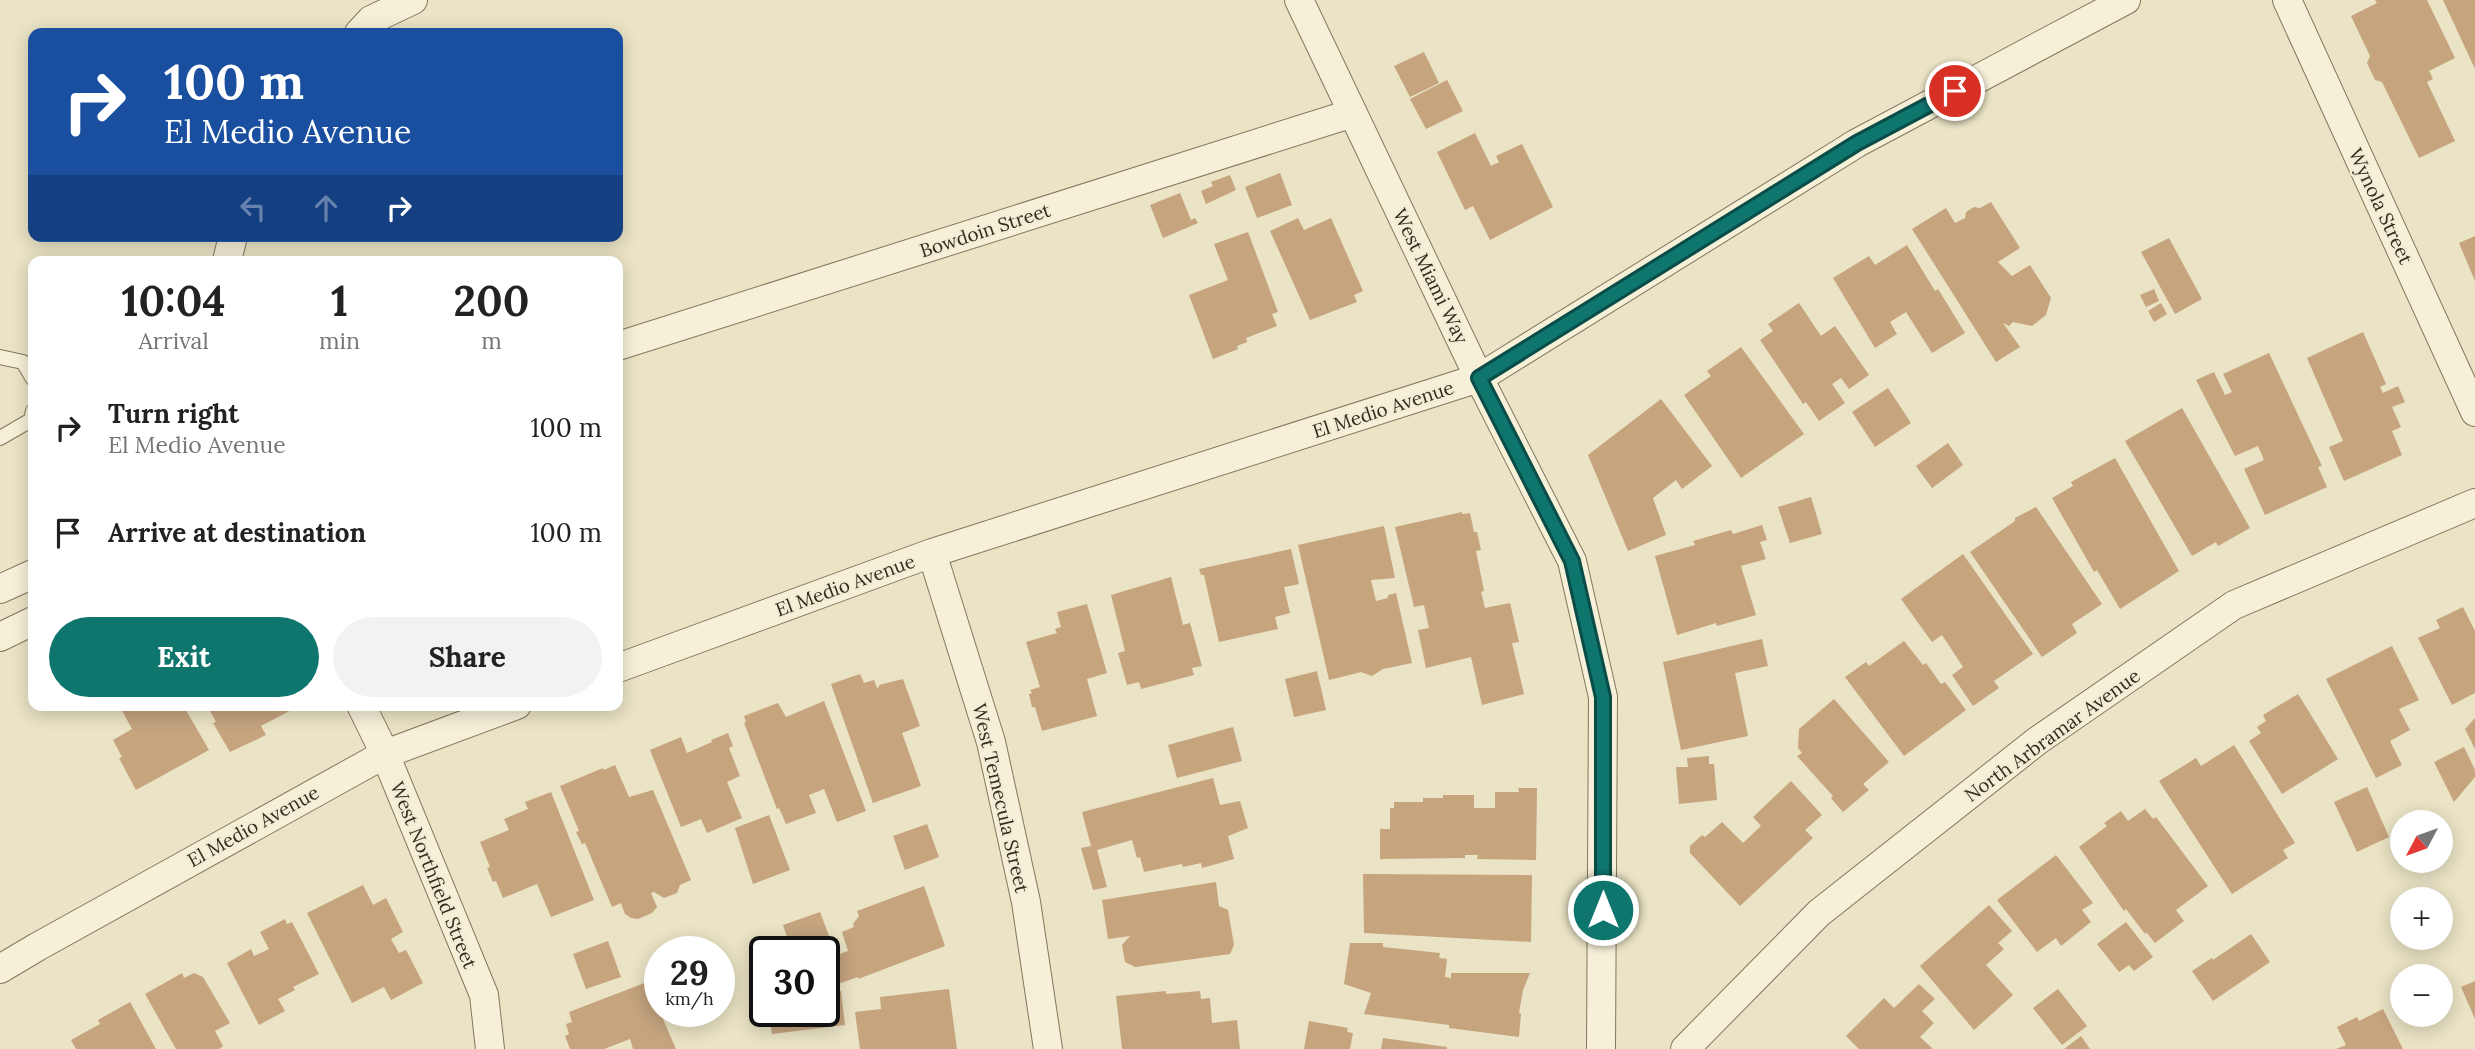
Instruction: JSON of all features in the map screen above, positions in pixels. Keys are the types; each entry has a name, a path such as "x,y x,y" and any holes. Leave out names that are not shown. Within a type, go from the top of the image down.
{"street":[{"path":"364,28 371,20 413,0"},
{"name":"West Miami Way","path":"1299,0 1479,378 1572,561 1603,697 1601,1049"},
{"name":"El Medio Avenue","path":"623,666 932,553 1479,378 1857,143 2126,0"},
{"name":"Wynola Street","path":"2287,0 2475,412"},
{"name":"Bowdoin Street","path":"623,344 1353,113"},
{"name":"North Arbramar Avenue","path":"1685,1049 1819,913 2037,741 2234,606 2475,503"},
{"name":"West Temecula Street","path":"932,553 991,741 1026,902 1048,1049"},
{"path":"0,589 28,576"},
{"path":"0,637 28,623"},
{"name":"West Northfield Street","path":"364,711 385,754 484,995 490,1049"},
{"name":"El Medio Avenue","path":"0,969 385,754 501,711"}],"lane":[{"path":"0,357 23,362 28,370"},
{"path":"0,438 28,422"}],"building":[{"path":"2375,0 2427,0 2455,58 2429,71 2433,79 2427,82 2455,141 2419,158 2382,82 2375,80 2367,63 2370,56 2351,16 2377,3"},
{"path":"2443,0 2475,0 2475,69"},
{"path":"1424,52 1439,83 1410,97 1394,66"},
{"path":"1447,80 1463,111 1426,129 1410,99"},
{"path":"1475,133 1491,166 1499,162 1496,156 1522,144 1553,207 1490,240 1473,206 1465,210 1437,152"},
{"path":"1280,173 1292,205 1257,218 1245,187"},
{"path":"1230,175 1236,190 1206,204 1201,191 1213,186 1211,182"},
{"path":"1180,193 1191,220 1195,218 1198,223 1163,238 1150,205"},
{"path":"1991,202 2020,248 1998,262 2012,276 2030,265 2051,298 2046,315 2032,326 2013,322 2009,326 2003,323 2020,347 1996,362 1912,229 1946,208 1955,223 1965,218 1966,212 1974,207 1980,208"},
{"path":"1298,218 1304,230 1331,218 1363,291 1354,295 1357,302 1310,320 1270,231"},
{"path":"1248,232 1278,312 1272,314 1277,326 1246,338 1247,342 1237,346 1238,349 1213,359 1189,295 1228,280 1214,244"},
{"path":"2475,236 2475,281 2459,243"},
{"path":"2169,238 2202,299 2175,314 2141,252"},
{"path":"1907,245 1965,333 1932,353 1906,312 1890,322 1897,334 1875,348 1833,278 1869,256 1875,265"},
{"path":"2154,289 2159,301 2146,307 2140,295"},
{"path":"1799,303 1821,336 1835,326 1869,375 1849,389 1841,378 1832,384 1845,403 1819,421 1806,402 1803,404 1760,340 1773,331 1768,324"},
{"path":"2161,303 2167,314 2154,322 2148,311"},
{"path":"2363,332 2386,384 2380,387 2383,393 2398,386 2405,402 2392,407 2401,427 2392,431 2402,455 2344,481 2329,447 2343,441 2307,358"},
{"path":"1741,347 1804,434 1741,478 1684,395 1711,376 1707,371"},
{"path":"2269,353 2322,466 2318,467 2327,487 2265,515 2244,469 2264,460 2258,446 2235,456 2196,380 2214,372 2225,395 2232,392 2223,374"},
{"path":"1888,388 1911,423 1875,447 1852,412"},
{"path":"1661,399 1712,466 1682,489 1676,480 1653,498 1666,535 1628,551 1588,455"},
{"path":"2182,408 2250,528 2218,546 2216,542 2192,556 2125,441"},
{"path":"1948,443 1963,465 1932,488 1916,466"},
{"path":"2115,458 2179,571 2120,609 2097,570 2094,572 2052,498 2073,486 2071,482"},
{"path":"1811,497 1822,534 1790,543 1778,507"},
{"path":"2036,507 2102,604 2072,624 2077,633 2042,657 1970,552 2015,521 2015,518"},
{"path":"1462,512 1470,513 1474,532 1477,532 1481,550 1476,551 1485,608 1510,603 1519,642 1512,643 1524,694 1482,705 1471,657 1426,668 1418,630 1429,628 1424,605 1414,607 1395,527"},
{"path":"1762,525 1767,540 1760,542 1766,559 1741,566 1756,615 1677,635 1655,556 1695,545 1693,541 1731,530 1733,534"},
{"path":"1384,526 1395,578 1371,580 1376,601 1396,593 1412,663 1383,669 1372,676 1361,672 1329,680 1298,545"},
{"path":"1291,549 1299,584 1284,587 1290,613 1275,617 1278,629 1219,642 1204,575 1201,575 1199,569"},
{"path":"1963,554 2033,654 1994,681 1999,688 1973,706 1952,675 1963,667 1942,635 1932,642 1901,599"},
{"path":"1171,577 1183,625 1190,623 1202,666 1192,668 1194,675 1141,689 1139,682 1127,685 1118,653 1125,651 1111,595"},
{"path":"1087,604 1107,673 1087,679 1097,716 1042,731 1029,694 1032,693 1030,690 1040,687 1026,642 1057,633 1055,629 1061,627 1057,612"},
{"path":"2463,607 2475,631 2475,693 2452,705 2418,638 2440,628 2436,620"},
{"path":"1762,639 1768,666 1735,673 1748,736 1681,750 1663,662"},
{"path":"1904,641 1923,665 1926,663 1941,684 1945,682 1966,710 1904,756 1845,677 1866,662 1869,666"},
{"path":"2392,646 2419,700 2399,709 2410,730 2390,741 2402,765 2376,778 2326,679"},
{"path":"1317,671 1326,710 1294,717 1285,679"},
{"path":"860,674 864,683 874,680 877,688 879,685 903,679 920,726 902,733 921,786 873,803 831,684"},
{"path":"2298,694 2338,759 2282,794 2249,741 2261,733 2257,727 2266,721 2263,715"},
{"path":"1834,699 1889,762 1863,784 1869,790 1843,812 1831,798 1833,796 1797,756 1802,753 1798,748 1799,729"},
{"path":"824,701 866,811 837,822 824,789 809,795 816,813 786,824 779,808 777,809 744,723 744,716 778,703 786,717"},
{"path":"122,711 186,711 209,750 136,790 113,740 132,729"},
{"path":"210,711 290,711 261,726 266,735 230,752 213,723 216,722"},
{"path":"2475,718 2475,749 2465,729"},
{"path":"1233,727 1242,761 1177,778 1168,745"},
{"path":"728,733 733,746 729,748 740,776 727,782 742,818 707,833 701,819 681,827 650,750 681,737 687,753"},
{"path":"2234,745 2295,843 2283,850 2288,858 2232,894 2159,781 2196,758 2201,766"},
{"path":"2464,747 2475,770 2475,777 2454,802 2434,762"},
{"path":"1709,756 1709,764 1714,764 1717,800 1679,804 1676,767 1688,767 1687,758"},
{"path":"615,765 629,797 653,790 691,880 680,885 677,893 664,898 651,893 657,907 652,913 638,919 625,914 621,903 612,907 585,843 582,844 576,832 579,831 560,786"},
{"path":"1213,778 1220,805 1240,801 1248,828 1228,836 1234,859 1202,868 1201,863 1183,867 1182,864 1144,872 1132,840 1097,850 1107,887 1093,890 1081,848 1091,846 1082,812"},
{"path":"1791,781 1822,815 1805,830 1813,838 1740,906 1690,853 1690,846 1722,822 1743,843 1761,826 1753,817"},
{"path":"2367,787 2389,837 2357,852 2334,802"},
{"path":"1518,788 1537,788 1536,860 1477,859 1478,855 1465,855 1465,858 1380,859 1380,829 1390,829 1390,808 1394,808 1394,802 1423,802 1423,798 1443,798 1443,795 1474,795 1474,808 1495,808 1495,792 1519,792"},
{"path":"551,792 594,900 551,917 537,884 503,898 487,868 490,867 480,842 509,830 504,819 528,809 525,802"},
{"path":"2145,809 2153,819 2156,817 2208,886 2176,910 2184,921 2155,943 2126,909 2124,911 2079,847 2107,826 2104,823 2121,811 2128,821"},
{"path":"769,815 790,870 753,884 735,828"},
{"path":"927,824 939,857 905,870 893,836"},
{"path":"2056,855 2093,903 2082,910 2091,922 2061,946 2056,938 2037,952 1997,900"},
{"path":"1363,874 1532,875 1531,942 1364,933"},
{"path":"1216,882 1219,906 1228,910 1234,945 1230,954 1135,967 1125,962 1122,945 1130,936 1108,939 1102,900"},
{"path":"363,885 373,905 386,898 403,932 391,939 399,953 406,950 423,983 391,1000 384,987 352,1003 307,913"},
{"path":"924,886 945,946 840,983 840,954 848,951 842,932 854,927 853,924 859,916 857,911"},
{"path":"1989,905 2012,931 1998,943 2004,949 1986,965 2013,995 1974,1030 1920,966"},
{"path":"820,912 829,936 787,936 783,925"},
{"path":"285,919 287,924 292,922 319,974 293,987 295,990 278,999 285,1011 259,1025 227,963 251,949 254,956 269,949 260,932"},
{"path":"2126,922 2153,957 2134,971 2129,965 2119,972 2097,944"},
{"path":"2251,934 2270,962 2213,1001 2192,971"},
{"path":"608,941 621,977 586,989 573,954"},
{"path":"1350,943 1383,943 1383,947 1440,953 1439,958 1447,959 1445,977 1451,978 1451,973 1530,973 1523,990 1519,1013 1519,1037 1364,1014 1371,993 1344,984"},
{"path":"182,973 184,978 194,973 203,977 230,1023 215,1031 223,1046 219,1049 176,1049 145,994"},
{"path":"2475,981 2475,1019 2461,987"},
{"path":"644,983 644,1027 666,1027 676,1049 633,1049 630,1039 604,1049 570,1049 565,1036 569,1034 566,1024 572,1022 569,1012"},
{"path":"1919,984 1935,999 1922,1011 1934,1023 1920,1037 1933,1049 1859,1049 1846,1036 1884,998 1894,1008"},
{"path":"949,989 957,1049 860,1049 855,1012 881,1009 880,997"},
{"path":"2058,989 2087,1026 2062,1045 2033,1008"},
{"path":"840,991 845,1025 840,1026"},
{"path":"1166,991 1166,994 1200,991 1201,999 1210,998 1212,1023 1237,1020 1240,1049 1122,1049 1116,996"},
{"path":"130,1002 156,1049 76,1049 71,1040 100,1024 98,1020"},
{"path":"2383,1009 2403,1049 2336,1049 2346,1045 2337,1027 2357,1017 2359,1021"},
{"path":"1309,1021 1348,1028 1347,1032 1353,1033 1350,1049 1304,1049"},
{"path":"771,1027 829,1027 772,1034"},
{"path":"2081,1036 2090,1049 2064,1049"},
{"path":"1383,1038 1447,1047 1447,1049 1381,1049"}],"route":[{"path":"1603,910 1603,697 1572,561 1479,378 1857,143 1955,91"}]}
